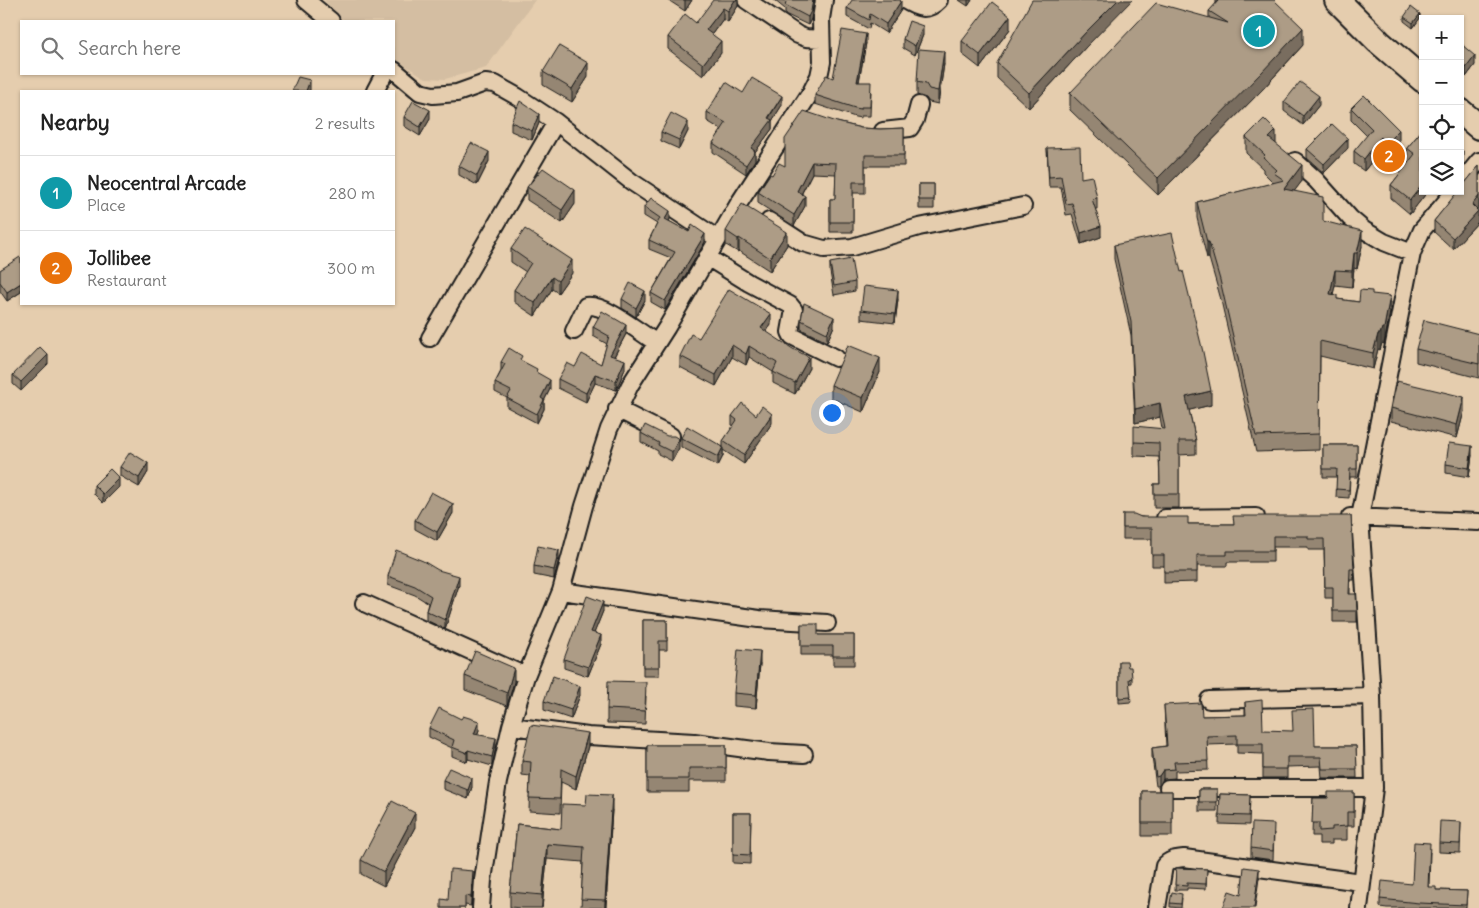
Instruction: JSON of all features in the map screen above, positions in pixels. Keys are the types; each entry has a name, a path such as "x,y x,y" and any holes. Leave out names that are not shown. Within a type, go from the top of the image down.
{"highway":[{"path":"1337,0 1379,42 1419,77"},
{"path":"1464,114 1479,127"}],"street":[{"path":"306,0 330,20"},
{"path":"746,0 798,35 806,38 822,39"},
{"path":"481,908 483,880 498,782 511,726 526,676 562,591 584,506 609,429 630,385 739,203 806,112 822,62 821,19 824,0"},
{"path":"904,0 915,7 923,9 931,7 938,0"},
{"path":"395,71 420,92 433,95 458,92 485,83 495,84 556,122 632,182 718,239"},
{"path":"376,90 383,75"},
{"path":"869,130 883,131 910,128 915,120 919,105"},
{"path":"430,338 556,122"},
{"path":"1295,161 1364,230 1384,242 1412,253"},
{"path":"1464,179 1479,161"},
{"path":"1359,908 1374,788 1372,696 1360,517 1412,253 1422,230 1452,195"},
{"path":"739,203 803,243 824,249 852,247 919,227 1023,206"},
{"path":"707,257 790,305 794,310 790,332 792,336 836,358"},
{"path":"574,331 586,306 592,305 610,313 656,343"},
{"path":"617,409 671,436"},
{"path":"1331,516 1479,522"},
{"path":"1150,518 1269,517"},
{"path":"562,591 759,619 827,624"},
{"path":"364,603 526,676"},
{"path":"1209,700 1372,696"},
{"path":"511,726 588,736 694,742 768,752 804,754"},
{"path":"1168,788 1374,788"},
{"path":"1157,908 1164,866 1175,859 1184,858 1361,882"}],"shaded area":[{"path":"324,0 535,0 486,68 445,79 426,78 395,60 395,20 343,20"}],"building":[{"path":"713,0 735,0 728,11 723,8 706,30 721,41 703,64 668,37 685,14 696,23"},
{"path":"784,0 813,0 808,17 785,5 786,2"},
{"path":"852,0 901,1 886,24 870,14 869,20 847,8"},
{"path":"1032,0 1118,0 1029,93 997,63"},
{"path":"1217,0 1274,0 1303,28 1158,178 1070,93 1156,3 1228,23 1209,11"},
{"path":"992,2 1010,16 980,55 962,41"},
{"path":"1411,7 1420,14 1413,23 1404,17"},
{"path":"909,21 923,26 915,46 903,39"},
{"path":"842,30 866,34 857,82 871,82 870,107 855,108 815,95 826,75 833,78"},
{"path":"559,46 588,63 572,89 543,72"},
{"path":"1464,47 1475,56 1466,68 1464,66"},
{"path":"919,49 944,51 938,91 929,89 926,84 917,82"},
{"path":"298,77 310,80 306,90 292,90"},
{"path":"752,78 782,96 768,118 772,120 751,148 755,151 746,165 713,143 726,123 707,112 726,82 743,93"},
{"path":"1300,82 1319,96 1303,116 1284,102"},
{"path":"1364,95 1399,130 1386,143 1381,137 1364,159 1354,151 1372,129 1351,108"},
{"path":"413,101 430,110 420,127 404,117"},
{"path":"520,101 539,114 532,131 511,122"},
{"path":"804,111 861,128 904,128 904,155 865,155 865,182 853,182 853,222 830,222 830,199 835,199 836,163 812,162 797,191 805,196 794,215 758,192 779,163 785,166 785,139"},
{"path":"671,113 688,122 679,140 661,132"},
{"path":"1264,119 1276,131 1269,138 1302,165 1284,189 1323,197 1323,221 1362,231 1357,253 1354,253 1352,271 1335,270 1330,294 1337,295 1337,299 1359,302 1360,290 1372,291 1372,294 1390,296 1384,328 1378,334 1373,353 1320,341 1319,434 1256,436 1220,280 1209,242 1207,242 1197,202 1284,180 1274,173 1277,170 1263,157 1265,155 1246,137"},
{"path":"1332,124 1348,139 1324,164 1307,149"},
{"path":"1419,134 1419,189 1410,200 1391,185 1415,154 1407,148"},
{"path":"471,143 489,152 477,176 459,166"},
{"path":"1080,147 1081,178 1092,176 1097,198 1092,199 1101,226 1081,233 1072,203 1066,204 1061,176 1049,177 1047,148"},
{"path":"1479,166 1479,196 1472,205 1478,211 1453,238 1434,221 1455,195 1464,195 1464,184"},
{"path":"543,168 575,190 562,210 527,187"},
{"path":"919,184 934,184 934,200 919,200"},
{"path":"651,198 670,211 665,219 689,232 692,225 705,234 665,301 651,293 675,252 649,240 660,218 644,207"},
{"path":"742,204 787,232 770,258 726,231"},
{"path":"525,229 572,260 558,281 552,277 535,303 514,290 531,263 511,249"},
{"path":"1172,233 1203,352 1211,391 1186,397 1196,441 1179,441 1179,494 1154,494 1154,484 1160,484 1159,443 1134,442 1134,426 1165,429 1160,403 1135,409 1131,322 1114,245"},
{"path":"20,257 20,284 7,292 0,282 0,270"},
{"path":"851,259 855,282 834,286 830,263"},
{"path":"630,283 645,291 636,308 622,299"},
{"path":"864,286 898,290 895,314 861,310"},
{"path":"729,289 771,314 761,328 809,357 795,383 773,372 777,363 749,346 746,354 732,345 716,375 680,356 691,334 699,338"},
{"path":"804,303 834,317 827,333 801,320"},
{"path":"602,311 626,325 610,355 625,360 616,381 595,374 586,393 558,379 567,363 575,367 582,354 601,364 609,336 593,327"},
{"path":"1424,320 1479,334 1479,364 1416,349"},
{"path":"848,345 880,358 863,398 831,385"},
{"path":"40,347 48,355 21,382 13,375"},
{"path":"509,348 522,356 520,360 537,369 536,372 550,380 541,398 544,400 537,414 507,398 511,391 495,383 505,364 501,362"},
{"path":"1397,381 1464,397 1457,425 1391,408"},
{"path":"742,403 756,415 762,406 772,414 744,455 723,441 737,420 732,416"},
{"path":"645,425 667,436 674,436 679,439 672,452 641,433"},
{"path":"687,426 723,447 718,457 681,438"},
{"path":"1449,443 1472,446 1469,468 1446,464"},
{"path":"1323,445 1357,445 1357,469 1350,469 1349,490 1336,489 1337,469 1323,469"},
{"path":"130,452 148,463 139,478 120,467"},
{"path":"110,469 119,478 103,494 94,485"},
{"path":"431,492 453,504 437,532 415,520"},
{"path":"1123,514 1134,514 1141,517 1188,517 1188,524 1234,524 1233,516 1351,516 1354,569 1350,569 1349,594 1356,594 1357,611 1333,611 1333,587 1325,587 1324,539 1308,539 1308,536 1273,536 1273,551 1227,551 1227,555 1197,555 1197,572 1164,572 1164,555 1152,555 1152,528 1123,528"},
{"path":"538,546 559,550 554,570 534,566"},
{"path":"396,550 423,561 438,570 459,576 445,620 426,611 431,596 415,586 388,576"},
{"path":"587,596 603,602 591,632 601,635 588,667 564,659"},
{"path":"643,620 667,620 667,641 659,641 659,667 643,667"},
{"path":"801,624 818,624 818,635 854,635 854,656 833,656 833,646 801,646"},
{"path":"738,649 760,651 756,695 734,693"},
{"path":"475,651 514,668 507,693 465,676"},
{"path":"1119,661 1127,661 1128,667 1131,667 1132,678 1129,679 1131,697 1119,698"},
{"path":"553,676 580,686 571,710 544,701"},
{"path":"608,681 646,682 645,711 607,709"},
{"path":"1262,700 1263,730 1293,731 1292,710 1314,709 1315,746 1356,746 1357,769 1322,769 1321,757 1287,757 1287,769 1263,769 1263,744 1237,744 1237,735 1207,736 1208,761 1174,762 1175,769 1163,770 1156,777 1152,748 1167,746 1164,705 1201,703 1202,716 1246,715 1245,702"},
{"path":"439,708 461,719 463,716 479,721 474,734 496,738 492,757 468,750 467,753 452,747 454,740 429,728"},
{"path":"531,725 588,733 576,776 561,769 560,799 529,798 531,762 522,761"},
{"path":"647,745 726,745 726,768 689,768 689,779 647,779"},
{"path":"449,768 472,778 468,790 443,780"},
{"path":"1199,789 1217,789 1217,802 1199,802"},
{"path":"1142,791 1172,791 1172,823 1142,823"},
{"path":"1328,792 1354,792 1354,812 1347,812 1347,826 1332,827 1332,830 1319,831 1319,823 1312,823 1313,798 1328,798"},
{"path":"587,794 612,795 605,900 581,899 584,847 547,844 542,895 510,892 517,824 561,829 562,804 586,805"},
{"path":"1220,794 1250,795 1249,816 1219,815"},
{"path":"392,801 415,813 384,872 361,860"},
{"path":"733,813 751,813 750,855 733,854"},
{"path":"1440,821 1461,822 1460,844 1439,843"},
{"path":"1252,823 1274,824 1273,851 1251,848"},
{"path":"1414,842 1430,843 1428,887 1436,887 1436,890 1467,891 1466,905 1380,899 1382,881 1412,884"},
{"path":"1244,867 1259,869 1254,908 1223,908 1229,891 1241,895"},
{"path":"1176,868 1207,869 1206,884 1187,883 1187,886 1175,885"},
{"path":"450,869 473,871 471,897 465,896 465,908 441,908 441,899 448,900"},
{"path":"1172,892 1182,894 1181,904 1170,903"}],"place":[{"name":"Neocentral Arcade","path":"1259,31"},
{"name":"Jollibee","path":"1389,156"}]}
